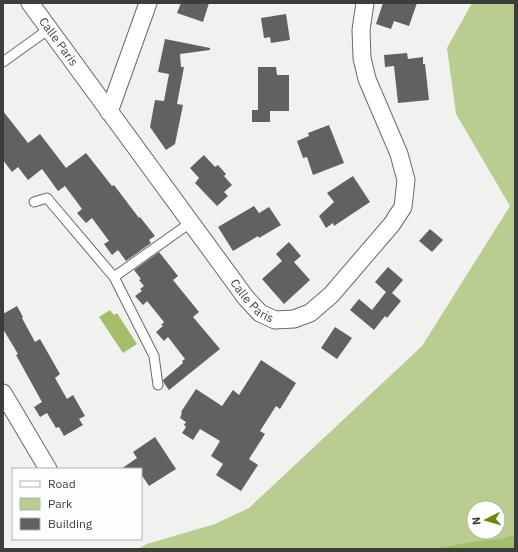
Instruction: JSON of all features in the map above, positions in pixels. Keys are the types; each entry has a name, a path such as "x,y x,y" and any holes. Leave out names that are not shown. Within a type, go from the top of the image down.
{"street":[{"name":"Calle Paris","path":"30,3 108,112 246,298 260,313 275,320 294,319 310,313 331,295 392,224 403,206 406,180 399,154 367,79 362,58 361,30 365,3"},
{"path":"108,112 148,3"},
{"path":"3,394 47,468"}],"lane":[{"path":"3,62 49,29"},
{"path":"34,202 47,198 114,277 154,356 158,385"},
{"path":"114,277 190,223"}],"green space":[{"path":"472,3 515,3 515,549 138,549 147,544 215,524 249,508 422,346 510,206 456,114 447,48"}],"shaded area":[{"path":"110,310 114,315 117,313 137,344 123,353 99,317"},
{"path":"515,535 515,549 434,549 471,542 506,540 506,537"}],"building":[{"path":"181,3 209,3 203,22 177,13"},
{"path":"383,3 417,3 409,26 394,21 391,29 376,24"},
{"path":"286,14 290,40 271,43 270,37 264,38 261,18"},
{"path":"165,39 210,48 210,50 180,54 181,67 184,67 177,104 183,105 175,144 166,150 150,127 155,100 164,101 169,74 158,72"},
{"path":"407,53 408,59 423,57 429,100 398,103 394,66 385,67 384,55"},
{"path":"258,67 276,67 277,75 289,75 289,111 270,111 270,122 252,122 252,110 258,110"},
{"path":"3,111 28,143 40,134 66,168 86,153 155,236 149,240 151,243 126,261 118,250 112,255 104,244 109,241 92,218 86,223 77,213 82,209 65,186 58,191 42,169 28,180 18,167 12,172 3,160"},
{"path":"329,125 344,163 313,175 307,157 303,158 297,141 309,136 308,133"},
{"path":"204,155 215,167 218,165 226,174 224,176 232,185 224,192 228,196 217,206 195,183 199,178 190,168"},
{"path":"353,176 370,202 334,226 333,223 326,228 319,216 334,202 327,193"},
{"path":"254,206 259,213 269,207 281,225 259,238 258,236 233,251 218,227"},
{"path":"430,229 443,240 432,252 419,241"},
{"path":"289,242 301,256 294,262 310,280 284,304 262,279 282,261 276,254"},
{"path":"159,252 178,276 173,280 199,312 193,317 220,349 169,390 163,380 183,363 182,361 185,359 168,337 164,341 156,332 163,326 161,325 164,322 147,301 143,305 135,296 142,291 140,289 144,286 134,270"},
{"path":"388,267 403,280 392,293 401,301 387,318 385,316 374,330 350,310 359,299 372,310 386,292 375,282"},
{"path":"17,306 35,342 40,339 60,374 55,378 67,399 73,395 85,416 79,419 83,425 64,436 59,427 56,428 47,413 40,417 34,407 42,402 16,355 18,354 3,329 3,314"},
{"path":"335,327 352,338 337,359 321,348"},
{"path":"261,360 296,383 280,409 276,406 260,431 265,434 249,459 258,465 241,491 216,475 223,464 211,456 220,441 200,429 193,440 182,433 186,427 184,425 186,422 180,418 181,412 196,389 222,406 233,390 239,395"},
{"path":"155,437 176,469 149,486 142,476 142,468 122,468 137,458 133,452"}]}
